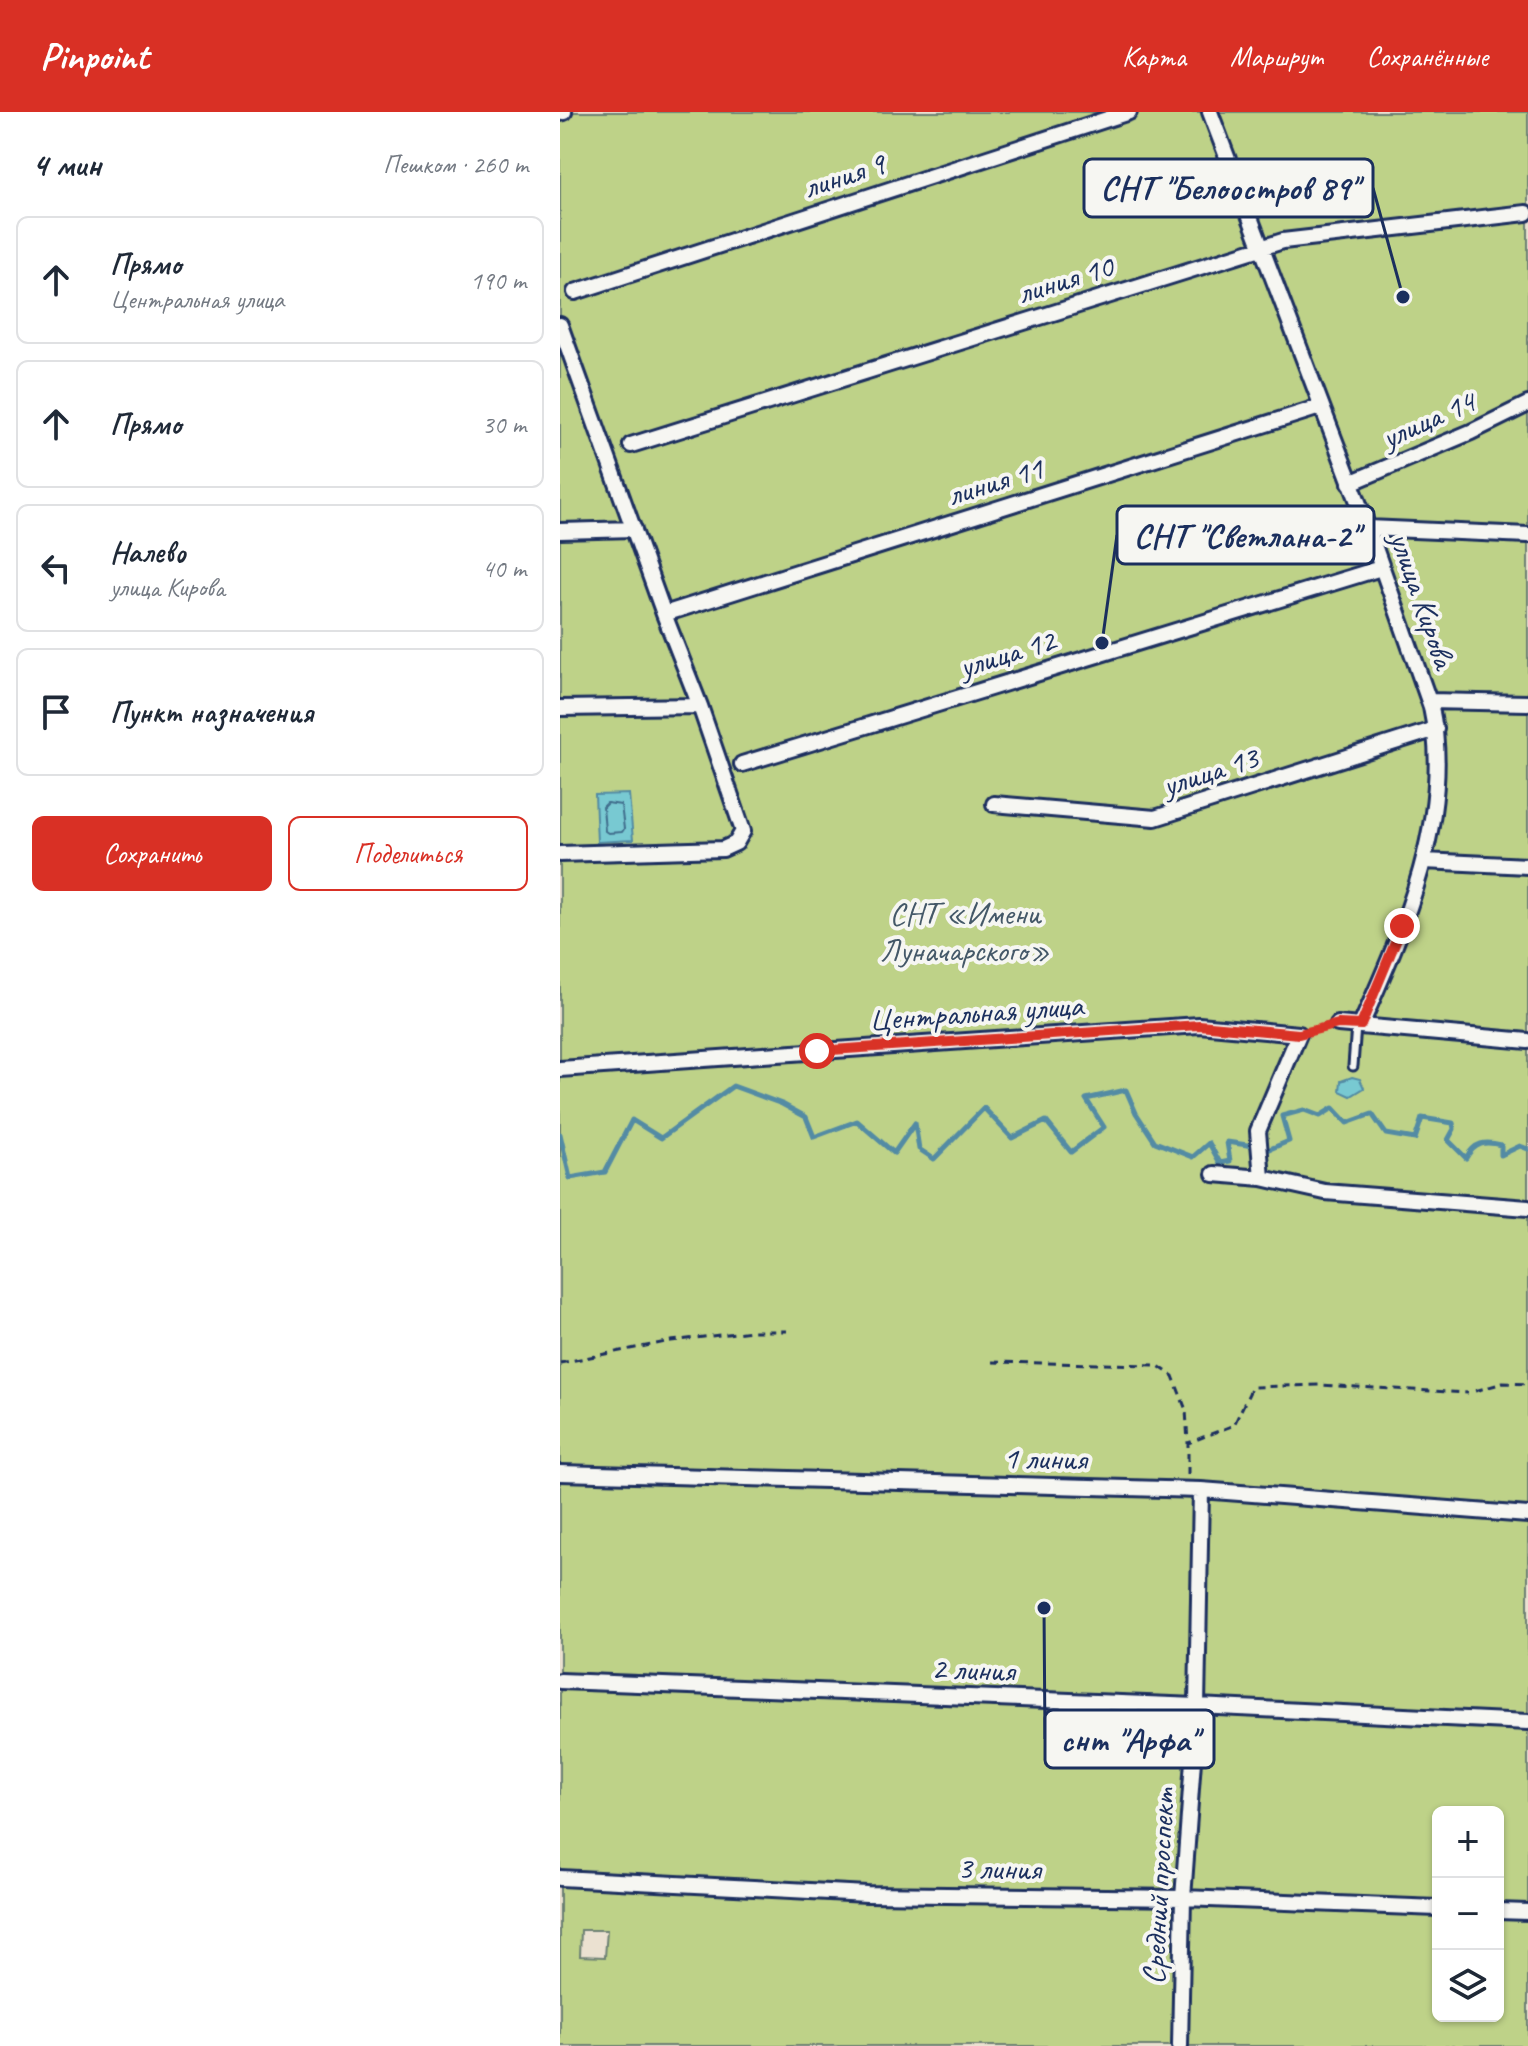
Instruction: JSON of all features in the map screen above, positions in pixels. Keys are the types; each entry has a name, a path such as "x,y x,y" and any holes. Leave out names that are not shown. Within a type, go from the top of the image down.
{"street":[{"name":"линия 9","path":"575,292 1129,112"},
{"name":"улица Кирова","path":"1210,112 1368,528 1436,729 1438,754 1424,861 1390,958 1358,1025"},
{"name":"линия 10","path":"631,445 1283,241 1526,213"},
{"path":"560,325 568,367 634,529 743,831 736,843 723,849 560,854"},
{"name":"улица 14","path":"1350,483 1471,432 1528,404"},
{"name":"линия 11","path":"664,614 1320,407"},
{"path":"1368,528 1528,535"},
{"path":"560,531 634,529"},
{"name":"улица 12","path":"742,764 1381,568"},
{"path":"1429,701 1528,703"},
{"path":"560,708 700,706"},
{"name":"улица 13","path":"994,804 1155,818 1436,729"},
{"path":"1424,861 1528,866"},
{"path":"1338,1024 1528,1041"},
{"name":"Центральная улица","path":"560,1069 1199,1025 1299,1034 1258,1131 1262,1178"},
{"path":"1214,1174 1262,1178 1325,1192 1528,1208"},
{"name":"1 линия","path":"560,1473 1195,1490 1528,1515"},
{"name":"Средний проспект","path":"1180,2046 1183,1898 1197,1706 1195,1490"},
{"name":"2 линия","path":"560,1681 1528,1722"},
{"name":"3 линия","path":"560,1878 867,1894 1183,1898 1432,1908"},
{"path":"1504,1911 1528,1912"}],"lane":[{"path":"1353,1066 1358,1025"}],"path":[{"path":"560,1363 671,1341 752,1331 787,1331"},
{"path":"992,1362 1157,1365 1173,1376 1186,1410 1195,1490"},
{"path":"1475,1391 1503,1383 1528,1384"},
{"path":"1188,1443 1234,1425 1252,1387 1320,1385 1468,1393"}],"green space":[{"name":"СНТ «Имени Луначарского»","path":"560,112 1528,112 1528,2046 560,2046","holes":["581,1930 607,1930 605,1957 580,1956"]}],"water":[{"path":"629,794 633,840 597,842 595,795"},
{"path":"1352,1077 1360,1079 1364,1088 1351,1096 1340,1091 1341,1081"}],"waterway":[{"path":"560,1134 570,1178 605,1172 632,1120 661,1138 733,1086 782,1104 806,1117 814,1137 857,1121 894,1153 915,1123 919,1149 934,1159 984,1108 1012,1138 1046,1121 1071,1152 1104,1127 1086,1099 1126,1090 1136,1113 1155,1142 1193,1157 1209,1143 1220,1163 1230,1161 1227,1142 1254,1146"},
{"path":"1270,1149 1289,1141 1282,1116 1304,1110 1320,1116 1333,1108 1347,1123 1372,1114 1386,1134 1415,1139 1422,1118 1453,1123 1454,1129 1448,1140 1466,1158 1473,1149 1485,1143 1501,1145 1501,1155 1520,1146 1528,1149"}],"place":[{"name":"СНТ \"Белоостров 89\"","path":"1403,297"},
{"name":"СНТ \"Светлана-2\"","path":"1102,643"},
{"name":"снт \"Арфа\"","path":"1044,1608"}],"route":[{"path":"817,1051 1199,1025 1299,1034 1338,1024 1361,1025 1402,926"}]}
